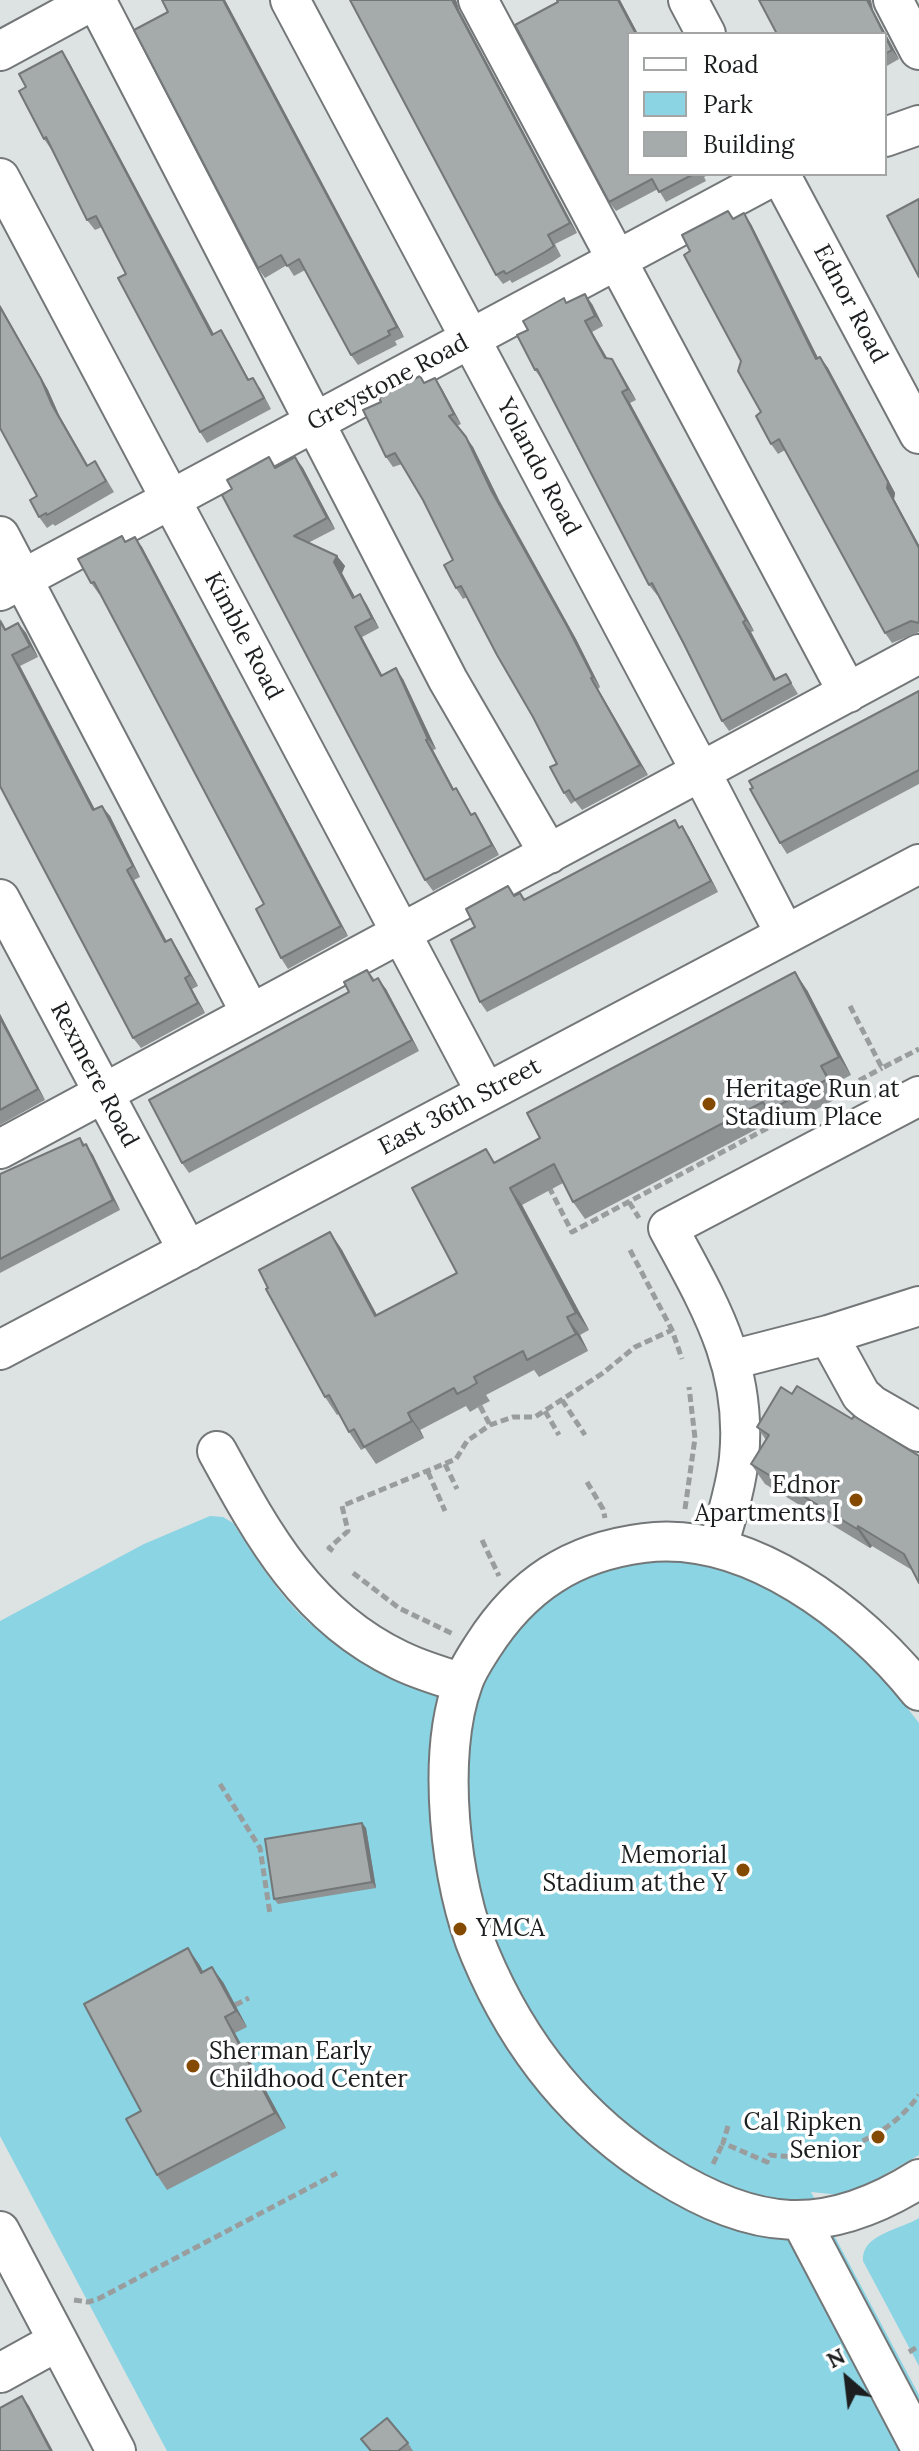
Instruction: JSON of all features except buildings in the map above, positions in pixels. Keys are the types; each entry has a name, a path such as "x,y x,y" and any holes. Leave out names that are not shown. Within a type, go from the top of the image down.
{"street":[{"path":"0,51 95,0 448,680 549,854"},
{"name":"Yolando Road","path":"290,0 785,934"},
{"path":"478,0 848,693"},
{"path":"688,0 705,32"},
{"path":"893,0 919,50"},
{"path":"887,136 919,125"},
{"name":"Greystone Road","path":"11,585 774,176"},
{"name":"Ednor Road","path":"779,176 919,434"},
{"name":"Kimble Road","path":"0,178 486,1093"},
{"path":"0,536 11,585 251,1014"},
{"path":"0,1149 919,654"},
{"name":"East 36th Street","path":"0,1350 919,864"},
{"name":"Rexmere Road","path":"0,899 188,1251"},
{"path":"718,1547 739,1457 740,1419 731,1360 718,1321 668,1228 919,1096"},
{"path":"731,1360 828,1335 919,1306"},
{"path":"828,1335 861,1395 872,1405 919,1432"},
{"path":"217,1451 261,1531 297,1581 320,1604 369,1644 400,1661 462,1683"},
{"path":"919,1691 876,1644 836,1610 780,1574 718,1547 658,1541 588,1555 556,1570 525,1594 499,1622 462,1683 450,1752 451,1838 468,1923 479,1954 534,2055 564,2092 616,2142 681,2185 712,2201 774,2219 825,2220 877,2204 919,2179"},
{"path":"801,2221 919,2445"},
{"path":"0,2231 116,2451"},
{"path":"0,2373 58,2341"}],"path":[{"path":"850,1006 882,1068"},
{"path":"838,1092 919,1049"},
{"path":"548,1183 572,1232 777,1123"},
{"path":"629,1202 640,1222"},
{"path":"630,1250 672,1330 682,1359"},
{"path":"333,1551 329,1548 348,1531 342,1506 456,1459 460,1449 476,1433 490,1425 513,1417 535,1417 635,1347 672,1330"},
{"path":"685,1509 695,1438 689,1387"},
{"path":"562,1400 585,1435"},
{"path":"480,1406 490,1425"},
{"path":"545,1411 559,1435"},
{"path":"445,1464 457,1489"},
{"path":"428,1472 445,1511"},
{"path":"587,1482 603,1509 605,1519"},
{"path":"482,1540 499,1577"},
{"path":"353,1573 399,1608 453,1634"},
{"path":"220,1784 260,1848 270,1914"},
{"path":"235,2005 249,1998"},
{"path":"723,2143 767,2162 770,2155 805,2157 830,2153 872,2137 894,2123 919,2095"},
{"path":"710,2169 728,2126"},
{"path":"74,2300 88,2302 98,2299 337,2173"},
{"path":"909,2352 919,2346"}],"green space":[{"name":"YMCA","path":"210,1516 223,1517 233,1523 286,1599 325,1636 386,1673 474,1712 496,1655 509,1635 529,1615 567,1586 604,1569 643,1561 663,1561 736,1572 796,1602 857,1651 919,1723 919,2155 873,2181 840,2195 811,2192 919,2395 919,2451 167,2451 0,2136 0,1621 144,1544"},
{"path":"919,2218 919,2366 863,2261 864,2252 875,2239"}],"place":[{"name":"Heritage Run at Stadium Place","path":"709,1104"},
{"name":"Ednor Apartments I","path":"856,1500"},
{"name":"Memorial Stadium at the Y","path":"743,1870"},
{"name":"YMCA","path":"460,1929"},
{"name":"Sherman Early Childhood Center","path":"193,2066"},
{"name":"Cal Ripken Senior","path":"878,2137"}]}
